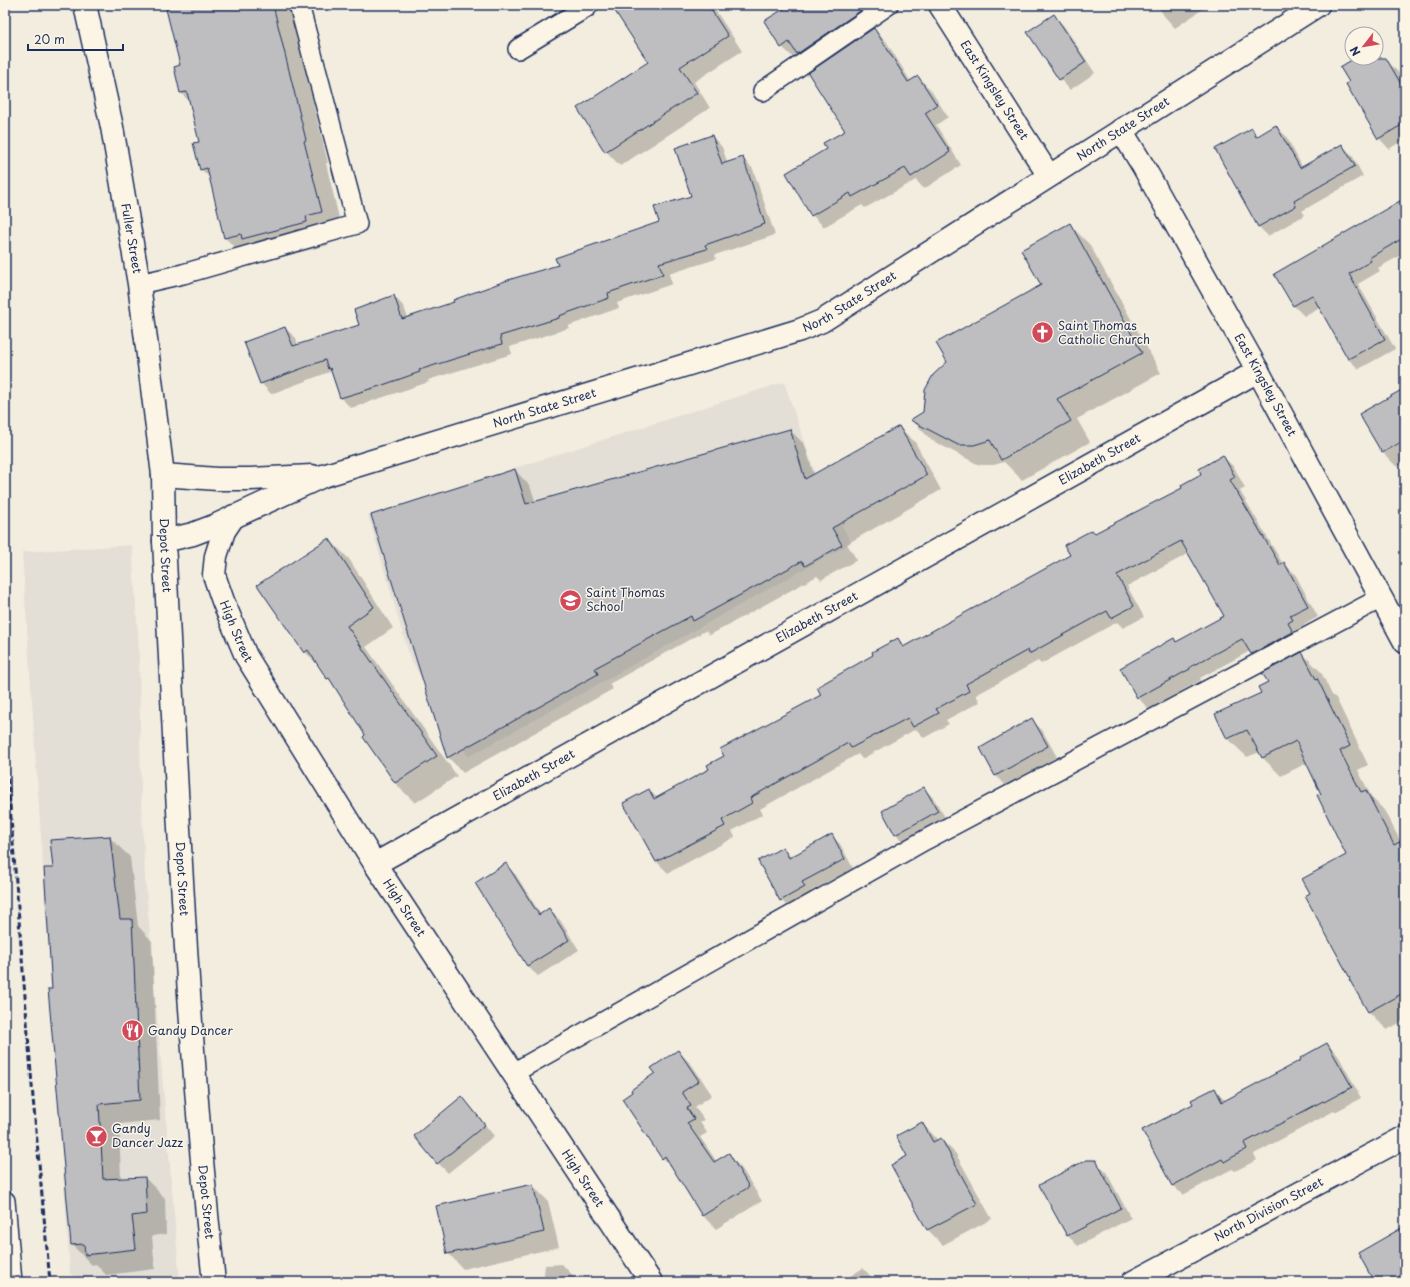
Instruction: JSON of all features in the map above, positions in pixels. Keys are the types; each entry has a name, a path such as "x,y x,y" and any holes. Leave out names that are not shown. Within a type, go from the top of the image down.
{"street":[{"name":"Fuller Street","path":"85,5 112,127 139,284 163,475"},
{"name":"East Kingsley Street","path":"940,5 1049,176"},
{"name":"North State Street","path":"323,476 807,327 822,321 1318,5"},
{"name":"East Kingsley Street","path":"1121,130 1143,166 1258,371 1405,642"},
{"name":"Elizabeth Street","path":"375,864 1258,371"},
{"path":"163,475 230,479 323,476"},
{"name":"Depot Street","path":"163,475 164,541 190,1026 208,1233 214,1282"},
{"path":"164,541 214,526 323,476"},
{"name":"High Street","path":"234,516 224,531 216,556 214,575 222,601 246,656 375,864 650,1282"},
{"name":"North Division Street","path":"1133,1282 1405,1137"}],"lane":[{"path":"139,284 184,274 357,224 299,5"},
{"path":"518,49 588,5"},
{"path":"763,91 888,5"},
{"path":"513,1073 925,840 1381,598"},
{"path":"5,1201 12,1282"}],"shaded area":[{"name":"Saint Thomas School","path":"784,382 815,472 851,543 468,757 410,658 368,515"},
{"path":"132,545 139,649 141,795 145,876 180,1282 86,1282 70,1274 22,552"}],"building":[{"path":"165,5 273,5 322,212 306,216 307,222 242,239 241,234 224,238 207,168 200,170 193,143 199,142 187,92 180,93 174,67 180,65"},
{"path":"611,5 708,5 728,36 680,67 697,93 605,152 577,108 648,62"},
{"path":"790,5 860,5 863,9 797,54 789,42 781,48 764,21"},
{"path":"1054,14 1086,62 1059,80 1027,32"},
{"path":"874,28 908,82 918,76 937,105 925,113 950,152 911,177 905,168 852,197 850,193 811,216 786,173 826,149 823,143 845,131 808,73"},
{"path":"1384,58 1386,58 1405,91 1405,123 1378,139 1346,84 1349,82 1340,67 1344,65 1344,66 1384,66"},
{"path":"1276,125 1300,168 1342,144 1355,166 1294,201 1296,206 1258,227 1215,149 1252,128 1256,137"},
{"path":"712,135 722,164 743,157 765,224 705,245 707,249 659,263 663,274 608,293 609,298 559,316 559,318 500,336 502,344 419,370 420,372 380,386 340,398 330,368 328,369 325,360 260,384 244,342 285,327 293,346 359,325 354,310 394,295 402,319 454,302 453,300 508,280 558,265 555,258 659,222 654,207 691,196 675,148"},
{"path":"1405,198 1405,237 1369,258 1371,261 1349,274 1385,339 1348,359 1312,295 1293,306 1274,274"},
{"name":"Saint Thomas Catholic Church","path":"1070,223 1142,353 1057,399 1071,421 1001,460 990,440 974,445 958,445 910,420 923,412 925,390 933,375 947,362 936,343 1041,285 1021,250"},
{"path":"1405,388 1405,440 1382,453 1359,414"},
{"name":"Saint Thomas School","path":"899,426 927,475 832,528 842,545 805,566 802,561 693,621 691,616 595,668 598,674 447,758 371,515 515,469 526,504 790,429 805,479"},
{"path":"1223,455 1235,477 1230,480 1280,565 1284,562 1308,606 1290,615 1293,620 1288,623 1293,632 1251,654 1242,639 1137,698 1120,668 1174,638 1176,642 1224,616 1181,541 1117,575 1134,606 1111,618 1107,611 1029,654 1028,650 966,684 969,691 936,709 939,713 913,727 908,718 851,748 848,743 750,798 752,803 722,820 725,826 656,862 623,803 649,789 654,799 709,769 707,765 724,756 720,749 821,695 817,687 873,655 872,652 898,638 903,647 1070,555 1064,545 1092,530 1095,533 1182,488 1181,485 1201,474 1199,469"},
{"path":"329,538 374,607 347,626 437,756 395,783 363,737 365,735 329,678 327,679 308,650 304,653 257,585"},
{"path":"1302,652 1316,679 1317,678 1350,746 1340,751 1361,792 1366,790 1394,845 1405,839 1405,992 1368,1012 1305,896 1310,893 1302,879 1346,855 1317,795 1321,794 1296,741 1262,758 1247,730 1227,739 1215,714 1261,693 1258,687 1268,682 1262,673"},
{"path":"1032,718 1048,746 995,776 980,748"},
{"path":"924,787 938,811 895,835 882,811"},
{"path":"832,834 845,859 802,882 805,887 780,901 758,861 783,847 789,858"},
{"path":"110,836 120,919 132,919 140,1100 99,1104 103,1179 145,1177 147,1214 132,1216 136,1249 85,1255 84,1244 71,1245 48,989 52,989 44,868 53,868 50,840"},
{"path":"506,863 539,915 549,908 569,940 527,966 475,883"},
{"path":"1327,1043 1352,1087 1244,1143 1247,1149 1224,1162 1222,1159 1172,1186 1142,1130 1193,1104 1191,1100 1215,1088 1222,1102 1301,1060 1300,1058"},
{"path":"678,1050 699,1081 682,1092 691,1106 687,1108 694,1119 687,1123 714,1162 729,1153 749,1187 702,1216 665,1156 662,1159 622,1099 632,1092 631,1090 655,1073 651,1068"},
{"path":"462,1096 485,1125 437,1164 414,1136"},
{"path":"922,1122 933,1142 941,1138 977,1204 927,1230 891,1165 907,1156 896,1136"},
{"path":"1086,1160 1096,1160 1121,1208 1067,1236 1039,1185"},
{"path":"533,1184 544,1232 447,1254 436,1206"},
{"path":"1405,1226 1405,1282 1374,1282 1358,1253"}],"railway":[{"path":"5,742 33,1098 50,1282"}],"place":[{"name":"Saint Thomas Catholic Church","path":"1042,333"},
{"name":"Saint Thomas School","path":"571,600"},
{"name":"Gandy Dancer","path":"133,1031"},
{"name":"Gandy Dancer Jazz","path":"97,1136"}]}
